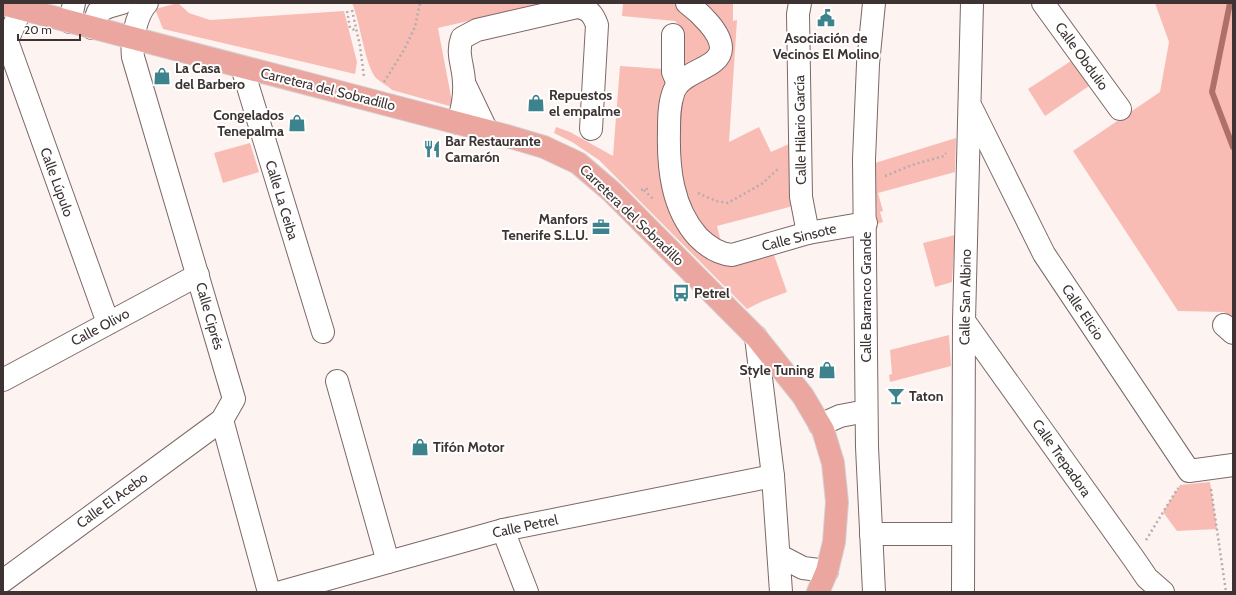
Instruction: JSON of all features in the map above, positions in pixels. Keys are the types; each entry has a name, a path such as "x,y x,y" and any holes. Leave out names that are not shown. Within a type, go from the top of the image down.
{"main road":[{"name":"Carretera del Sobradillo","path":"12,7 72,12 92,28 544,146 578,163 621,202 756,337 803,396 823,430 833,464 837,502 834,542 827,571 818,592"}],"street":[{"path":"92,28 98,12 122,3"},
{"name":"Calle Ciprés","path":"147,3 140,13 134,38 133,57 234,399 222,420"},
{"path":"675,191 670,165 669,121 671,103 678,84 690,74 714,62 720,54 721,47 712,28 700,12 687,3"},
{"name":"Calle Hilario García","path":"800,3 798,14 800,197 808,233"},
{"name":"Calle Barranco Grande","path":"874,3 864,127 866,223 866,411 874,592"},
{"name":"Calle San Albino","path":"963,592 962,534 964,321 971,106 972,3"},
{"name":"Calle Obdulio","path":"1043,3 1120,109"},
{"path":"5,43 12,7"},
{"path":"458,123 463,107 464,84 459,46 462,38 469,33 577,7 586,9 594,16 598,25 591,129"},
{"path":"673,35 673,72 678,84"},
{"name":"Calle Lúpulo","path":"5,43 108,323"},
{"name":"Calle La Ceiba","path":"242,67 323,332"},
{"path":"464,84 487,131"},
{"name":"Calle Elicio","path":"971,106 1044,254 1198,469"},
{"name":"Calle Sinsote","path":"675,191 679,207 688,226 704,243 722,253 732,255 808,233 866,223"},
{"name":"Calle Olivo","path":"3,380 198,275"},
{"name":"Calle Trepadora","path":"964,321 1147,578 1163,592"},
{"path":"756,337 773,476 780,556 781,592"},
{"path":"337,381 388,562"},
{"path":"820,425 840,416 866,411"},
{"path":"222,420 269,592"},
{"name":"Calle El Acebo","path":"3,581 222,420"},
{"path":"1198,469 1233,466"},
{"name":"Calle Petrel","path":"281,592 503,530 773,476"},
{"path":"503,530 527,592"},
{"path":"871,534 962,534"},
{"path":"780,556 803,568 827,571"}],"path":[{"path":"369,100 404,50 416,27 420,3"},
{"path":"352,10 369,100"},
{"path":"347,11 350,28 356,31"},
{"path":"882,177 899,172 912,164 944,156 949,151"},
{"path":"621,202 637,190 650,188 661,191 696,192 716,201 728,203 763,183 783,165"},
{"path":"1134,559 1198,469"},
{"path":"1198,469 1226,592"}],"shaded area":[{"path":"352,3 545,3 438,28 453,107 392,90 377,79 369,65"},
{"path":"623,3 733,3 733,21 737,20 729,142 759,127 771,152 791,143 793,206 717,226 722,246 774,255 787,292 747,309 599,160 572,142 554,133 556,127 570,132 613,156 620,66 662,69 681,28 675,21 622,16"},
{"path":"1155,3 1233,3 1233,318 1224,312 1178,311 1073,151 1160,92 1169,42"},
{"path":"179,4 189,13 210,20 344,11 357,62 355,74 163,29 155,9"},
{"path":"1071,61 1089,86 1045,116 1028,89"},
{"path":"956,138 955,172 878,193 883,211 880,212 883,222 877,224 875,163"},
{"path":"250,143 259,172 223,183 214,153"},
{"path":"955,235 952,282 935,287 923,243"},
{"path":"949,335 951,366 890,382 889,375 892,374 890,350"},
{"path":"1210,482 1217,529 1177,531 1163,512 1180,485"}],"waterway":[{"path":"1230,3 1212,92 1233,147"}],"place":[{"name":"Asociación de Vecinos El Molino","path":"826,18"},
{"name":"La Casa del Barbero","path":"162,76"},
{"name":"Repuestos el empalme","path":"536,103"},
{"name":"Congelados Tenepalma","path":"297,123"},
{"name":"Bar Restaurante Camarón","path":"432,149"},
{"name":"Manfors Tenerife S.L.U.","path":"601,227"},
{"name":"Petrel","path":"681,293"},
{"name":"Style Tuning","path":"827,370"},
{"name":"Taton","path":"896,396"},
{"name":"Tifón Motor","path":"420,447"}]}
